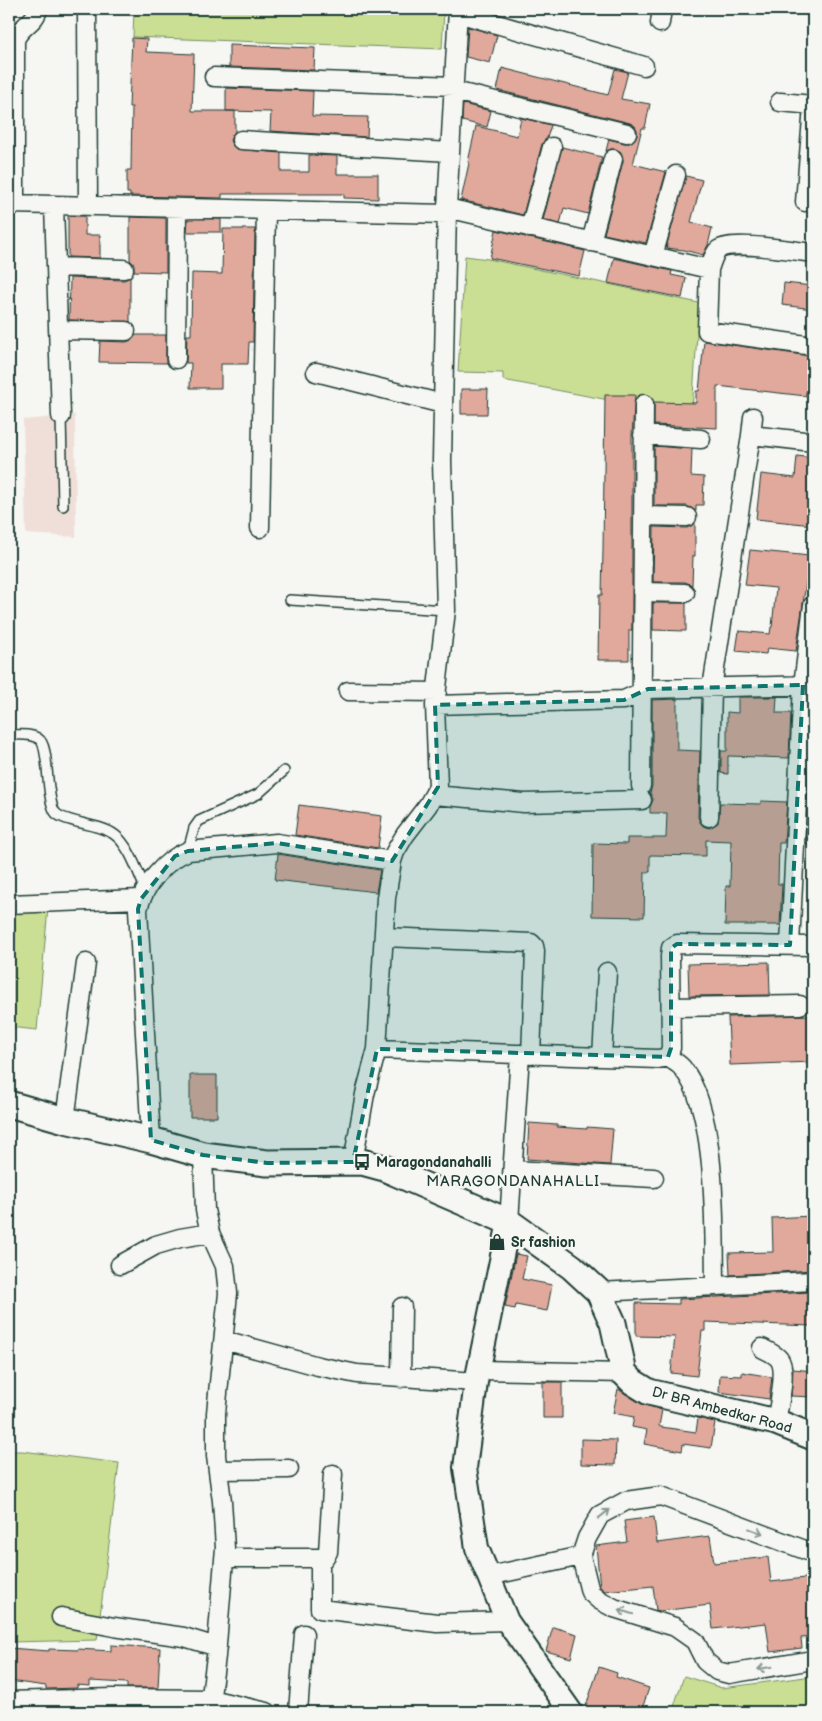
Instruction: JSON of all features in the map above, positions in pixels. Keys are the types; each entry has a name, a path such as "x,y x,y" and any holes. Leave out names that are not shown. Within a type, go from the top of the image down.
{"main road":[{"path":"9,1104 203,1155 267,1163 362,1162 384,1168 509,1222 572,1267 599,1292 613,1323 624,1373"},
{"name":"Dr BR Ambedkar Road","path":"624,1373 633,1382 649,1392 776,1422 813,1437"}],"street":[{"path":"38,9 35,18 18,32 15,40 12,204 266,210 447,211 709,269"},
{"path":"87,9 88,206"},
{"path":"353,1162 365,1094 377,1049 386,898 392,862 395,852 405,835 428,805 438,787 436,699 446,610 442,461 447,211 458,11 644,66"},
{"path":"214,77 454,88 627,133"},
{"path":"780,102 813,106 805,202"},
{"path":"241,140 450,152"},
{"path":"530,228 552,147"},
{"path":"591,242 613,159"},
{"path":"653,256 676,175"},
{"path":"54,205 61,416"},
{"path":"176,359 177,208"},
{"path":"260,528 266,210"},
{"path":"813,253 743,246 725,246 717,251 709,269 707,332 813,346"},
{"path":"56,267 124,269"},
{"path":"58,330 126,331"},
{"path":"316,372 443,404"},
{"path":"434,795 524,803 642,793 644,404"},
{"path":"709,817 712,688 753,417"},
{"path":"643,435 701,439"},
{"path":"751,435 813,442"},
{"path":"643,516 687,517"},
{"path":"643,592 685,594"},
{"path":"790,945 813,605"},
{"path":"348,691 436,699 624,700 648,689 808,685"},
{"path":"151,1140 138,909 143,893 175,856 188,851 277,843 392,862"},
{"path":"9,904 143,893"},
{"path":"384,937 530,944 534,946 526,1054 509,1222 477,1376 465,1468 477,1548 507,1621 571,1712"},
{"path":"668,1057 671,1048 671,948 678,944 813,946"},
{"path":"64,1120 86,963"},
{"path":"602,1057 607,972"},
{"path":"671,1007 800,1005"},
{"path":"377,1049 658,1059 668,1057 683,1068 698,1095 706,1130 713,1188 715,1286"},
{"path":"203,1155 205,1210 210,1233 225,1266 228,1293 216,1413 216,1456 222,1501 224,1558 210,1706"},
{"path":"513,1170 654,1178"},
{"path":"120,1265 156,1245 180,1238 210,1233"},
{"path":"599,1292 813,1281"},
{"path":"400,1378 402,1307"},
{"path":"224,1340 342,1371 400,1378 624,1373"},
{"path":"762,1348 778,1358 783,1366 776,1422"},
{"path":"218,1470 289,1469"},
{"path":"224,1558 320,1559 326,1556 328,1552 334,1474"},
{"path":"813,1553 661,1496 626,1501 600,1515 587,1538 581,1556 590,1592 599,1600 614,1608 675,1627 695,1641 705,1660 717,1672 729,1674 813,1660"},
{"path":"489,1576 581,1556"},
{"path":"320,1559 320,1609 437,1623 507,1621"},
{"path":"61,1617 114,1628 184,1637 217,1647"},
{"path":"298,1712 304,1634"},
{"path":"9,1700 32,1706 210,1706 267,1712"}],"lane":[{"path":"61,416 63,506"},
{"path":"290,600 446,610"},
{"path":"9,735 30,735 40,739 45,748 47,780 52,806 57,815 66,820 108,829 118,836 130,854 143,893"},
{"path":"188,851 194,828 199,821 258,794 284,771"}],"highlighted area":[{"path":"803,685 790,945 677,944 671,948 671,1048 668,1057 377,1049 353,1162 267,1163 203,1155 151,1140 138,909 141,899 175,856 188,851 277,843 392,861 438,787 435,705 624,700 648,689"}],"shaded area":[{"path":"75,415 76,537 26,534 23,420"}],"green space":[{"path":"134,9 444,9 442,49 133,37"},
{"path":"465,256 488,259 699,303 692,413 614,401 503,380 503,373 458,372"},
{"path":"48,908 37,1030 9,1027 9,909"},
{"path":"9,1451 119,1463 97,1640 9,1642"},
{"path":"684,1676 722,1688 813,1676 813,1712 672,1712"}],"building":[{"path":"468,27 497,35 490,63 466,57"},
{"path":"132,38 147,39 146,52 194,54 192,111 235,111 235,131 230,140 236,149 281,153 281,172 309,172 309,155 337,156 337,174 378,174 378,199 344,198 344,194 222,194 222,198 130,196 130,193 127,193 127,170 131,170 132,107 129,107"},
{"path":"229,45 315,48 314,70 229,67"},
{"path":"502,68 608,95 615,69 628,72 621,99 650,104 645,128 642,128 633,164 666,172 646,243 604,234 623,161 621,152 616,149 606,151 609,139 630,143 637,136 635,126 630,123 497,90"},
{"path":"226,88 313,91 312,116 368,117 367,137 270,131 271,112 226,111"},
{"path":"463,104 491,111 487,127 462,121"},
{"path":"521,118 551,125 547,138 542,144 523,215 461,200 476,126 517,136"},
{"path":"562,147 602,157 588,214 564,208 560,224 543,220"},
{"path":"686,176 702,180 691,222 712,228 708,245 703,255 666,248"},
{"path":"68,216 85,216 85,235 100,235 100,258 68,257"},
{"path":"130,217 166,218 166,272 134,271 134,264 130,260"},
{"path":"188,219 221,219 221,232 187,232"},
{"path":"223,229 255,229 253,342 249,342 248,364 221,364 221,388 190,388 191,363 186,363 187,335 191,335 192,273 222,274"},
{"path":"496,230 585,251 579,276 490,258"},
{"path":"614,258 672,271 671,275 686,278 682,298 608,283"},
{"path":"130,277 130,322 69,320 70,278 124,280"},
{"path":"784,283 813,286 813,309 782,305"},
{"path":"136,335 166,335 166,363 99,362 100,341 126,342 132,340"},
{"path":"704,341 810,356 808,376 813,377 813,393 806,392 806,396 717,386 717,428 654,425 654,402 696,403 696,391 699,391"},
{"path":"461,389 488,389 487,414 461,414"},
{"path":"605,395 635,395 632,435 632,630 629,630 629,660 598,660 599,595 602,595"},
{"path":"654,446 692,449 691,476 704,477 703,505 696,505 696,511 687,506 654,506"},
{"path":"797,456 813,458 813,525 756,519 761,474 795,478"},
{"path":"695,523 695,556 693,556 692,585 685,582 653,582 654,527 687,528"},
{"path":"750,550 810,556 796,651 767,648 766,654 736,651 739,631 770,634 772,627 776,588 745,585"},
{"path":"653,603 686,603 686,631 653,630"},
{"path":"738,697 777,697 776,713 791,713 789,758 728,756 728,774 721,773 721,751 727,751 727,712 738,713"},
{"path":"677,699 677,750 700,751 698,817 703,826 709,828 718,823 720,803 761,804 761,801 787,802 784,843 779,843 778,884 782,884 780,925 725,925 726,886 730,886 731,841 706,840 706,856 650,855 650,872 645,872 644,917 592,916 593,843 627,844 627,838 666,838 667,813 650,813 653,800 650,793 652,786 652,700"},
{"path":"812,713 813,757 810,757"},
{"path":"299,805 382,816 378,848 295,835"},
{"path":"807,819 813,819 813,844 806,844"},
{"path":"278,854 380,870 376,892 275,880"},
{"path":"769,962 770,995 689,996 688,964"},
{"path":"813,1015 813,1062 730,1065 728,1017"},
{"path":"190,1075 217,1075 217,1117 190,1117"},
{"path":"529,1123 557,1125 557,1127 613,1129 610,1165 527,1159"},
{"path":"812,1216 813,1270 730,1275 729,1253 773,1252 772,1218"},
{"path":"516,1254 527,1256 522,1279 552,1285 547,1311 516,1305 515,1309 505,1307"},
{"path":"811,1292 812,1326 705,1322 705,1331 702,1331 697,1376 671,1373 675,1337 636,1336 636,1303 679,1304 679,1299"},
{"path":"793,1369 813,1371 813,1397 791,1396"},
{"path":"742,1372 772,1377 769,1399 719,1392 720,1375 742,1376"},
{"path":"543,1382 562,1382 562,1418 543,1418"},
{"path":"618,1389 642,1404 662,1410 659,1426 661,1427 696,1432 698,1418 715,1422 711,1448 683,1444 682,1451 644,1444 647,1430 632,1427 634,1417 613,1413"},
{"path":"581,1439 616,1440 615,1465 581,1464"},
{"path":"654,1517 657,1543 710,1536 714,1563 768,1557 771,1582 813,1577 813,1637 801,1638 802,1648 770,1652 766,1623 713,1629 710,1605 660,1611 656,1610 653,1586 605,1591 600,1587 596,1546 627,1542 624,1521"},
{"path":"553,1627 577,1634 571,1658 546,1651"},
{"path":"111,1645 160,1648 158,1688 127,1688 127,1683 90,1681 90,1686 77,1685 77,1688 46,1689 46,1686 9,1681 9,1648 49,1651 49,1649 78,1649 111,1651"},
{"path":"599,1667 617,1673 616,1677 649,1688 641,1712 614,1712 603,1709 602,1712 584,1712"},
{"path":"126,1709 157,1709 156,1712 126,1712"},
{"path":"76,1710 76,1712 45,1712 45,1711"}],"place":[{"name":"Maragondanahalli","path":"362,1162"},
{"name":"Sr fashion","path":"497,1242"}],"district":[{"name":"MARAGONDANAHALLI","path":"513,1181"}]}
